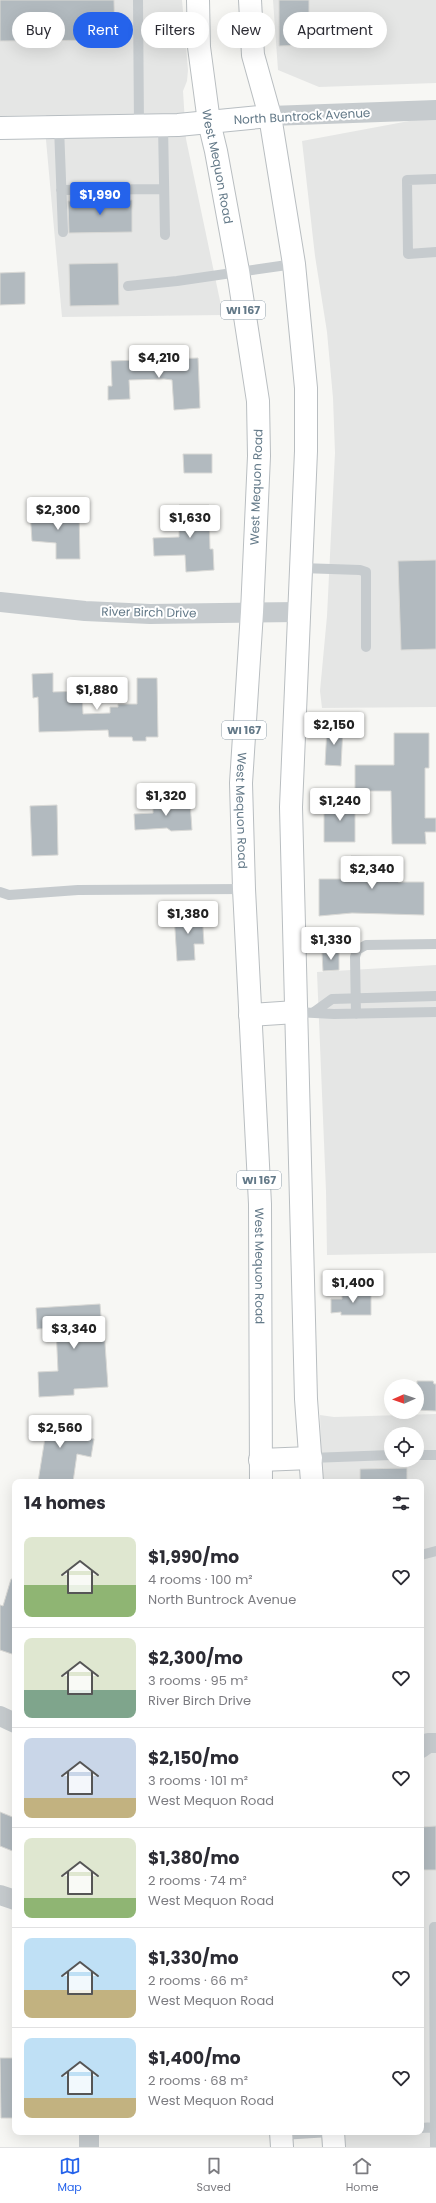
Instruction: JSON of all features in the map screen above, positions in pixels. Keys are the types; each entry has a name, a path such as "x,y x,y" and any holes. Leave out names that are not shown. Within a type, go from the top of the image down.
{"main road":[{"name":"West Mequon Road","path":"198,0 199,47 209,122 216,151 238,271 258,401 259,456 252,612 241,783 244,889 260,1204 261,1479"},
{"path":"250,0 253,55 270,116 294,264 306,388 306,452 298,612 291,807 305,1012 306,1399 312,1479"},
{"name":"North Buntrock Avenue","path":"0,128 163,125 270,116"},
{"path":"250,1015 305,1012"},
{"path":"260,1460 311,1458"},
{"path":"334,2135 334,2147"}],"street":[{"name":"North Buntrock Avenue","path":"270,116 436,110"},
{"name":"River Birch Drive","path":"0,602 85,611 128,613 298,612"},
{"path":"0,1716 12,1722"},
{"path":"0,1895 12,1899"},
{"path":"89,2135 89,2147"}],"lane":[{"path":"138,0 139,126"},
{"path":"163,125 165,235"},
{"path":"59,127 63,232"},
{"path":"436,179 407,180 408,254 436,252"},
{"path":"61,190 164,189"},
{"path":"128,286 176,281 294,264"},
{"path":"301,568 360,570 366,572 366,647"},
{"path":"0,892 9,895 78,890 244,889"},
{"path":"356,1014 355,957 357,950 366,945 436,944"},
{"path":"305,1012 332,999 436,996"},
{"path":"305,1012 356,1014 436,1012"},
{"path":"311,1458 384,1455"},
{"path":"424,1455 436,1455"},
{"path":"424,1554 436,1551"},
{"path":"435,2147 434,1927 436,1927"},
{"path":"424,2128 435,2127"},
{"path":"281,2138 306,2135"}],"shaded area":[{"path":"0,0 182,0 183,12 141,12 141,48 186,48 188,70 187,81 183,91 186,139 223,315 62,317 46,140 46,115 0,116"},
{"path":"273,0 436,0 436,83 319,87 278,70"},
{"path":"436,116 436,707 322,708 320,691 327,616 335,453 333,398 327,332 315,256 302,141"},
{"path":"436,965 436,1253 327,1255 326,1191 317,972"},
{"path":"424,1414 436,1414 436,2147 345,2147 345,2135 424,2135 424,1479 322,1479 320,1415 334,1417 384,1416 384,1419 424,1419"}],"building":[{"path":"0,0 114,0 114,12 73,12 73,40 65,40 65,12 12,12 12,41 0,41"},
{"path":"279,0 309,0 309,12 283,12 283,46 279,46"},
{"path":"132,200 132,232 69,233 68,201"},
{"path":"118,263 119,305 70,306 69,264"},
{"path":"25,272 25,304 0,305 0,273"},
{"path":"198,358 200,408 174,410 172,380 164,379 129,380 130,399 108,400 108,386 112,386 111,361"},
{"path":"183,454 212,454 212,473 184,473"},
{"path":"179,505 209,505 210,549 213,549 214,570 186,572 185,555 154,556 153,538 179,537"},
{"path":"54,507 68,507 68,511 79,510 80,559 56,559 56,543 32,541 30,511 54,511"},
{"path":"436,560 436,649 401,650 398,561"},
{"path":"53,673 53,692 82,691 83,714 110,713 110,707 118,707 118,704 137,704 137,678 157,678 158,737 146,737 146,741 133,741 132,737 109,737 108,730 39,732 38,697 33,698 32,674"},
{"path":"327,727 343,728 341,766 325,765"},
{"path":"394,733 429,733 429,768 425,768 425,818 436,818 436,832 425,832 426,844 392,844 391,791 355,791 355,765 394,765"},
{"path":"190,801 192,830 171,831 167,828 135,830 134,814 153,813 153,802"},
{"path":"324,803 355,803 355,842 324,842"},
{"path":"57,805 58,855 32,856 30,806"},
{"path":"351,856 399,857 398,882 424,882 424,915 352,913 319,916 319,879 350,879"},
{"path":"202,912 204,944 194,944 195,960 177,961 174,914"},
{"path":"339,952 339,970 323,971 322,953"},
{"path":"342,1292 371,1292 371,1315 341,1315 341,1312 331,1313 331,1299 342,1299"},
{"path":"100,1304 102,1329 104,1329 108,1387 74,1389 74,1395 39,1397 38,1372 58,1371 56,1328 37,1329 36,1308"},
{"path":"424,1381 433,1381 434,1384 436,1384 436,1411 424,1410"},
{"path":"33,1417 87,1427 85,1438 94,1439 91,1457 77,1454 73,1479 38,1479 45,1438 29,1436"},
{"path":"407,1468 407,1479 360,1479 360,1469"},
{"path":"12,1579 12,1654 0,1650 0,1605 3,1606"},
{"path":"0,1812 12,1817 12,1851 0,1846"},
{"path":"436,1826 436,1870 424,1870 424,1827"},
{"path":"0,2058 12,2058 12,2118 1,2118"}]}
